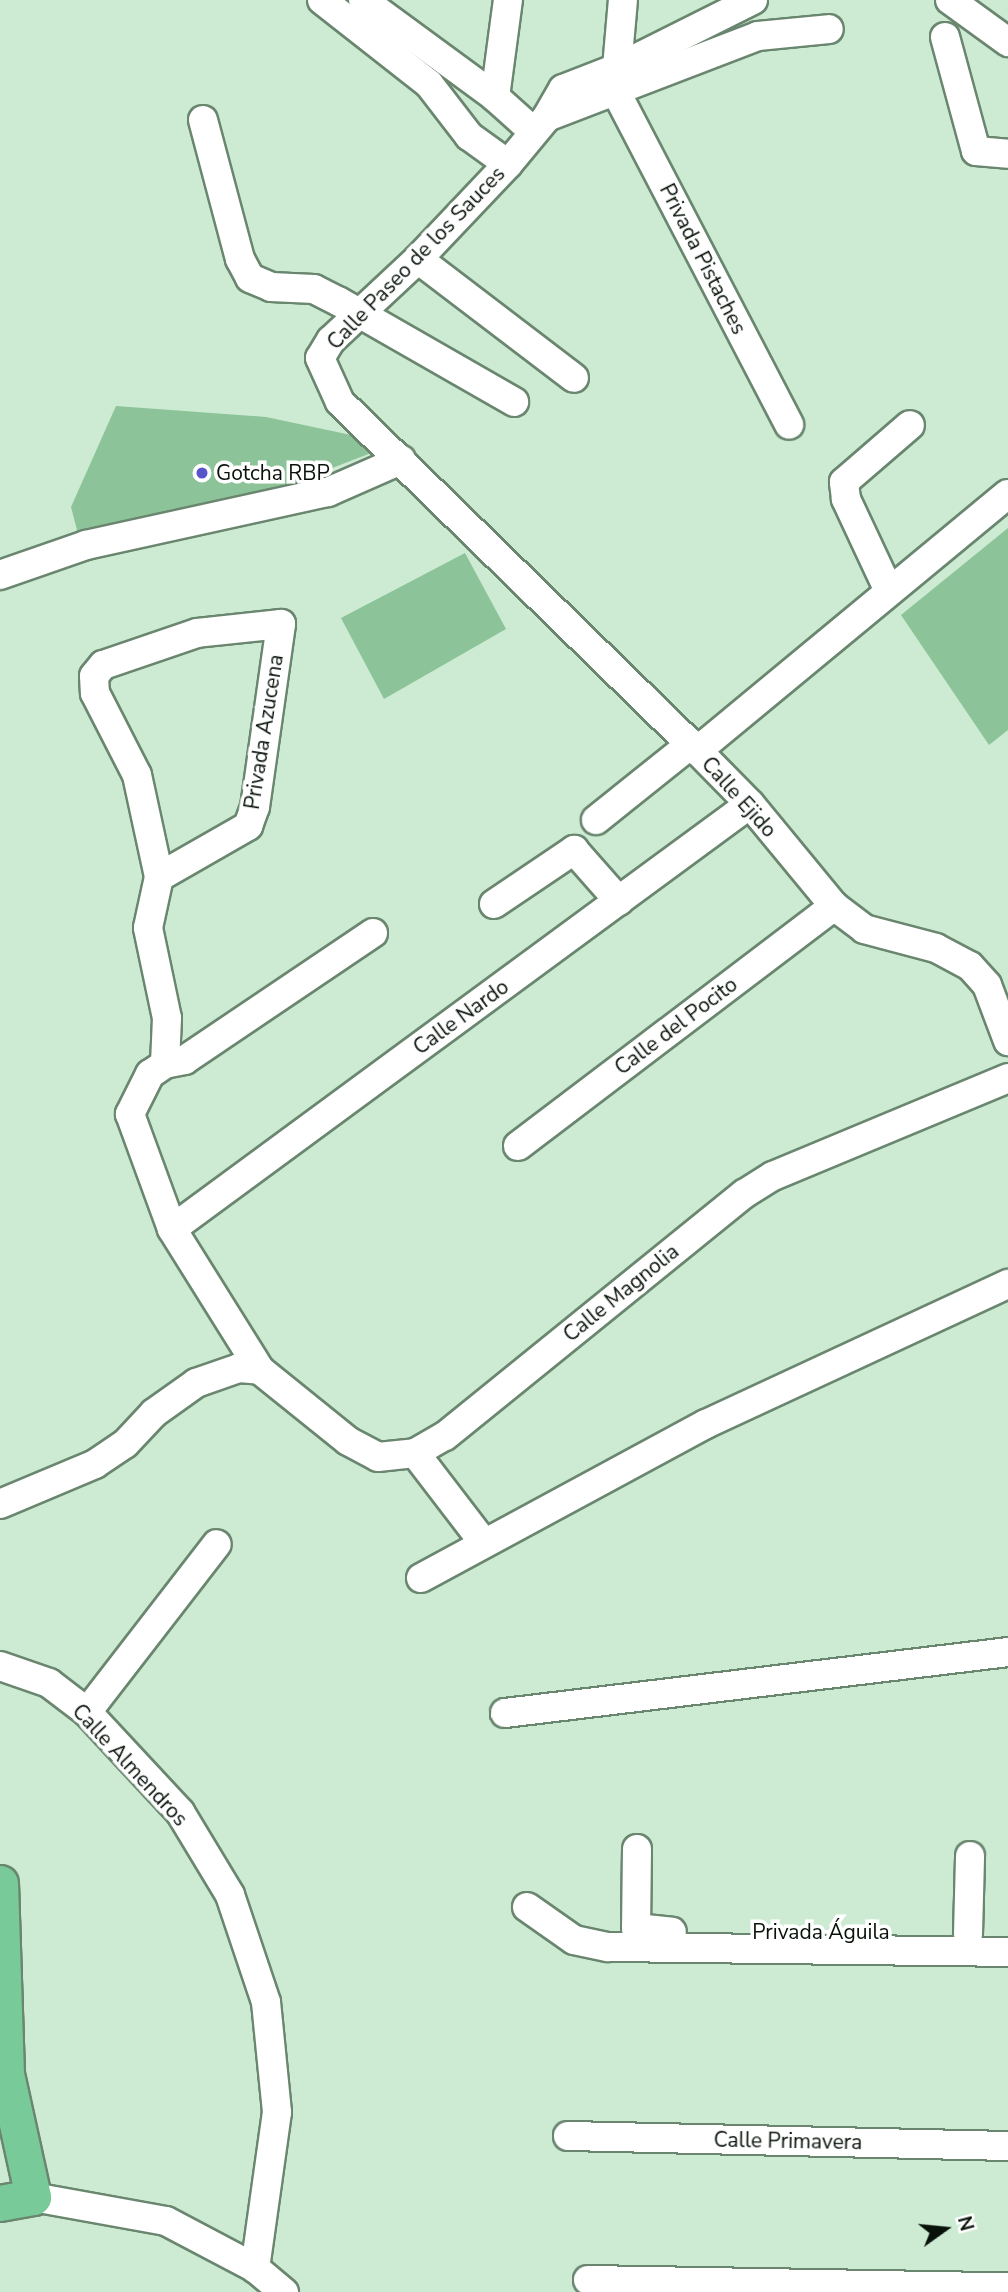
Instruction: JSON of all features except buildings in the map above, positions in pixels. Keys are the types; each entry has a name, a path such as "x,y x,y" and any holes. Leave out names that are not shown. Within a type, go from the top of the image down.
{"main road":[{"path":"0,1883 6,2074 16,2200"}],"street":[{"path":"322,0 429,84 468,136 508,164"},
{"path":"363,0 391,10 495,97 541,125"},
{"path":"495,97 508,0"},
{"path":"623,0 616,80 758,36 829,29"},
{"name":"Calle Paseo de los Sauces","path":"694,748 340,402 325,376 320,358 331,340 418,259 508,164 541,125 563,89 616,80 753,0"},
{"path":"950,0 1008,42"},
{"path":"945,37 976,151 1008,154"},
{"name":"Privada Pistaches","path":"616,80 789,425"},
{"path":"203,120 240,259 250,278 271,287 314,289 514,402"},
{"path":"418,259 574,378"},
{"path":"889,591 846,499 844,482 910,425"},
{"path":"0,575 86,545 328,492 401,460"},
{"name":"Calle Ejido","path":"1008,495 694,748 750,804 834,906 864,929 936,948 970,965 986,985 1008,1041"},
{"name":"Privada Azucena","path":"281,624 255,807 248,826 159,877 137,775 95,693 94,676 103,664 197,633 281,624"},
{"path":"596,820 694,748"},
{"name":"Calle Nardo","path":"172,1229 750,804"},
{"path":"494,904 574,850 619,901"},
{"path":"159,877 148,928 167,1018 165,1064"},
{"name":"Calle del Pocito","path":"518,1146 834,906"},
{"path":"260,1370 172,1229 142,1159 130,1114 150,1074 165,1064 185,1060 373,933"},
{"name":"Calle Magnolia","path":"260,1370 348,1441 378,1457 415,1453 445,1436 744,1194 868,1134 1008,1078"},
{"path":"421,1577 706,1424 1008,1284"},
{"path":"0,1504 95,1464 125,1444 175,1398 196,1383 239,1368 260,1370"},
{"path":"415,1453 484,1543"},
{"path":"87,1712 217,1544"},
{"path":"505,1713 1008,1652"},
{"name":"Calle Almendros","path":"0,1666 49,1683 87,1712 180,1812 230,1895 266,2002 277,2112 256,2267"},
{"name":"Privada Águila","path":"637,1849 636,1928 647,1932 1008,1934"},
{"path":"968,1934 970,1856"},
{"path":"527,1907 574,1940 607,1947 1008,1952"},
{"name":"Calle Primavera","path":"568,2136 1008,2146"},
{"path":"16,2200 166,2221 256,2267 284,2292"},
{"path":"588,2280 1008,2287"}],"green space":[{"name":"Gotcha RBP","path":"116,406 266,417 351,435 371,453 265,494 77,530 71,507"},
{"path":"1008,528 1008,730 989,745 901,615"},
{"path":"465,553 506,629 384,699 341,618"}],"place":[{"name":"Gotcha RBP","path":"202,473"}]}
